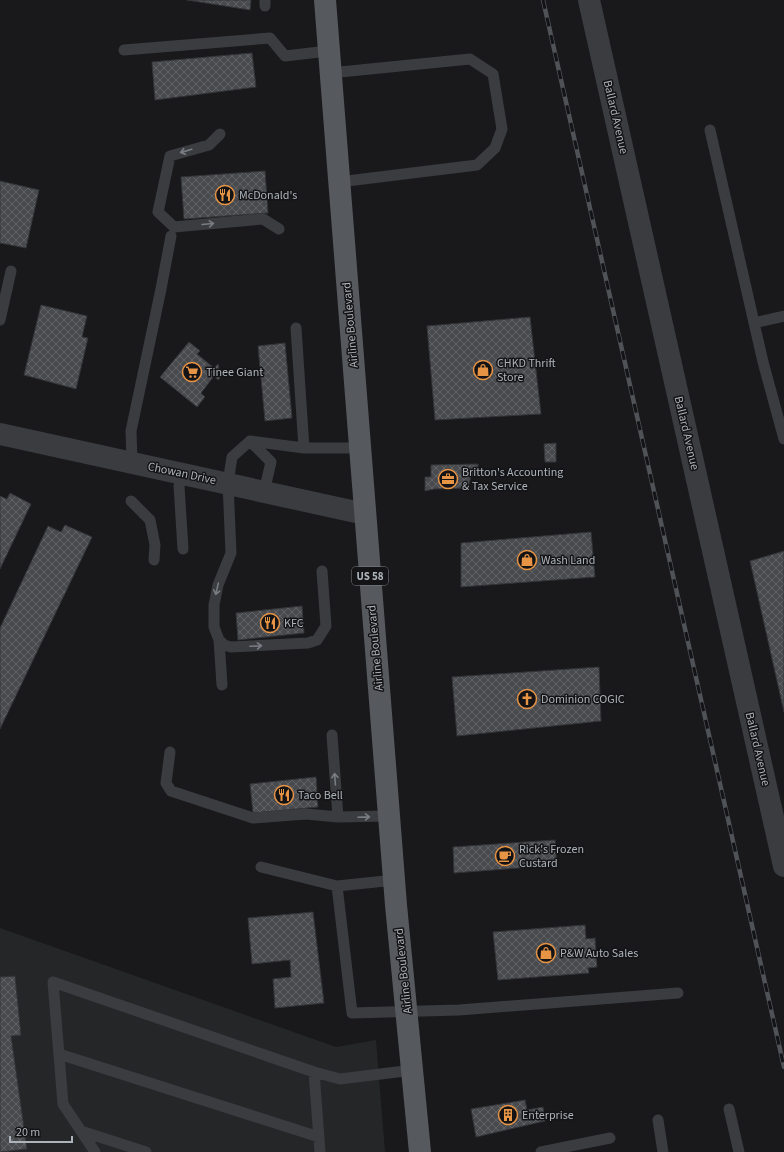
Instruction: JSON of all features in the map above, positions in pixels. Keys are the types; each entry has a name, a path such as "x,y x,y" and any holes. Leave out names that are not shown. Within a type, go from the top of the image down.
{"main road":[{"name":"Airline Boulevard","path":"324,0 389,816 420,1152"}],"street":[{"name":"Ballard Avenue","path":"590,0 784,866"},
{"name":"Chowan Drive","path":"0,434 365,514"}],"lane":[{"path":"124,50 270,38 285,56 328,51"},
{"path":"330,73 470,59 492,74 502,130 495,148 477,165 339,182"},
{"path":"710,130 754,323 784,439"},
{"path":"220,134 209,145 170,156 158,212 174,227 263,219 278,230"},
{"path":"132,462 131,431 161,289 170,236"},
{"path":"0,320 11,271"},
{"path":"754,323 784,316"},
{"path":"296,328 304,448"},
{"path":"250,440 304,448 360,448"},
{"path":"222,685 219,640 214,627 214,605 218,585 231,553 228,483 232,457 250,440"},
{"path":"250,440 271,462 264,492"},
{"path":"183,549 179,486 184,474"},
{"path":"131,501 150,520 155,545 154,560"},
{"path":"219,640 224,645 231,647 308,643 317,640 326,626 322,571"},
{"path":"332,735 338,817"},
{"path":"170,752 166,783 171,791 182,796 253,818 306,814 338,817 389,816"},
{"path":"260,867 337,886 395,880"},
{"path":"337,886 352,1013 407,1012 678,993"},
{"path":"95,1152 63,1104 53,982 314,1072 340,1079 413,1070"},
{"path":"59,1054 319,1137"},
{"path":"314,1072 320,1152"},
{"path":"729,1110 739,1152"},
{"path":"658,1120 663,1152"},
{"path":"81,1131 146,1152"},
{"path":"541,1152 610,1138"}],"shaded area":[{"path":"0,928 336,1047 376,1040 385,1152 0,1152"}],"building":[{"path":"187,0 251,0 250,10"},
{"path":"252,53 256,87 155,100 152,62"},
{"name":"McDonald's","path":"265,171 268,213 184,219 181,177"},
{"path":"0,181 39,190 26,248 0,243"},
{"path":"41,305 87,316 82,337 88,338 76,389 24,375"},
{"name":"CHKD Thrift Store","path":"530,317 541,414 435,420 427,326"},
{"name":"Tinee Giant","path":"189,342 200,351 197,354 214,368 218,364 221,377 218,380 214,376 201,393 205,397 197,407 160,377"},
{"path":"285,343 292,418 265,421 258,346"},
{"path":"556,443 556,462 545,462 544,444"},
{"name":"Britton's Accounting & Tax Service","path":"478,464 479,476 471,476 468,488 434,489 425,491 425,477 431,477 431,465"},
{"path":"10,493 31,504 0,569 0,496 7,499"},
{"path":"65,525 92,537 0,729 0,628 48,526 61,532"},
{"name":"Wash Land","path":"591,532 595,577 461,587 461,543"},
{"path":"784,551 784,712 750,561"},
{"name":"KFC","path":"302,606 304,633 238,640 236,613"},
{"name":"Dominion COGIC","path":"599,667 601,721 457,736 452,677"},
{"name":"Taco Bell","path":"316,777 318,807 253,813 250,784"},
{"name":"Rick's Frozen Custard","path":"555,840 557,865 454,873 453,847"},
{"path":"313,912 324,1003 275,1008 273,979 291,977 290,960 252,964 248,918"},
{"name":"P&W Auto Sales","path":"585,925 586,939 595,938 597,967 588,968 589,973 498,980 493,932"},
{"path":"15,976 21,1035 11,1036 27,1149 0,1152 0,977"},
{"name":"Enterprise","path":"525,1100 527,1110 543,1107 545,1121 476,1137 471,1109"}],"railway":[{"path":"543,0 784,1067"}],"place":[{"name":"McDonald's","path":"225,195"},
{"name":"CHKD Thrift Store","path":"483,370"},
{"name":"Tinee Giant","path":"192,372"},
{"name":"Britton's Accounting & Tax Service","path":"448,479"},
{"name":"Wash Land","path":"527,560"},
{"name":"KFC","path":"270,623"},
{"name":"Dominion COGIC","path":"527,699"},
{"name":"Taco Bell","path":"284,795"},
{"name":"Rick's Frozen Custard","path":"505,856"},
{"name":"P&W Auto Sales","path":"546,953"},
{"name":"Enterprise","path":"508,1115"}]}
